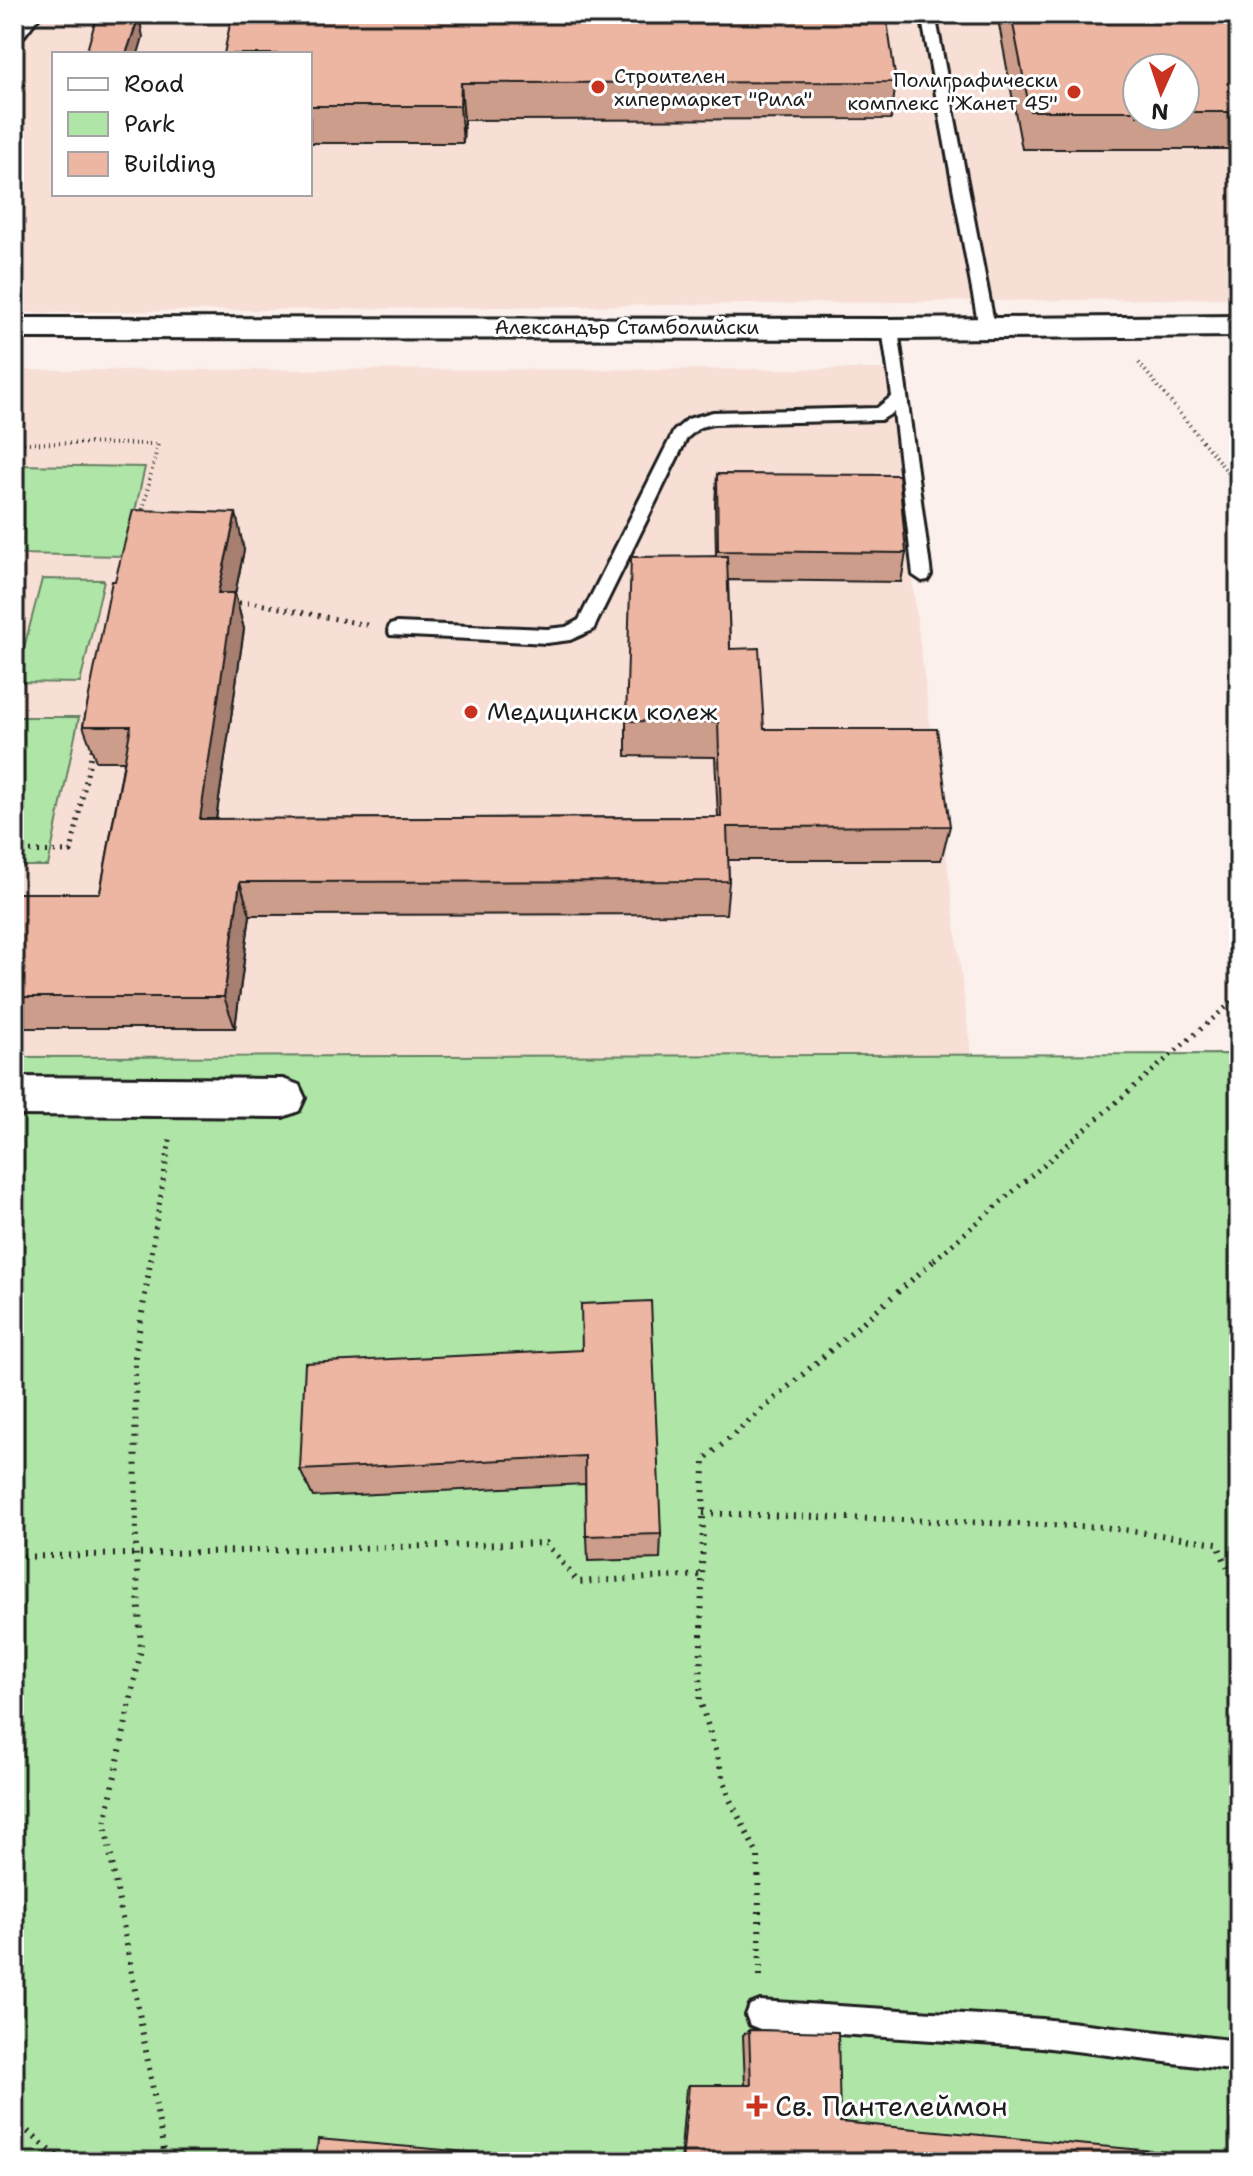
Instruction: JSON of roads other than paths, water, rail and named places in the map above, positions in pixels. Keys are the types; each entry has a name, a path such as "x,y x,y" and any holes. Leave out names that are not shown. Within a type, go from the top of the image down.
{"street":[{"name":"Александър Стамболийски","path":"14,328 890,329 1239,326"},
{"path":"14,1096 283,1098"}],"lane":[{"path":"928,14 987,328"},
{"path":"890,329 922,575"},
{"path":"397,630 547,636 570,633 586,625 680,435 694,423 713,418 881,414 901,398"},
{"path":"760,2015 1042,2033 1239,2056"}],"place":[{"name":"Строителен хипермаркет \"Рила\"","path":"598,87"},
{"name":"Полиграфически комплекс \"Жанет 45\"","path":"1074,92"},
{"name":"Медицински колеж","path":"471,712"},
{"name":"Св. Пантелеймон","path":"757,2106"}]}
